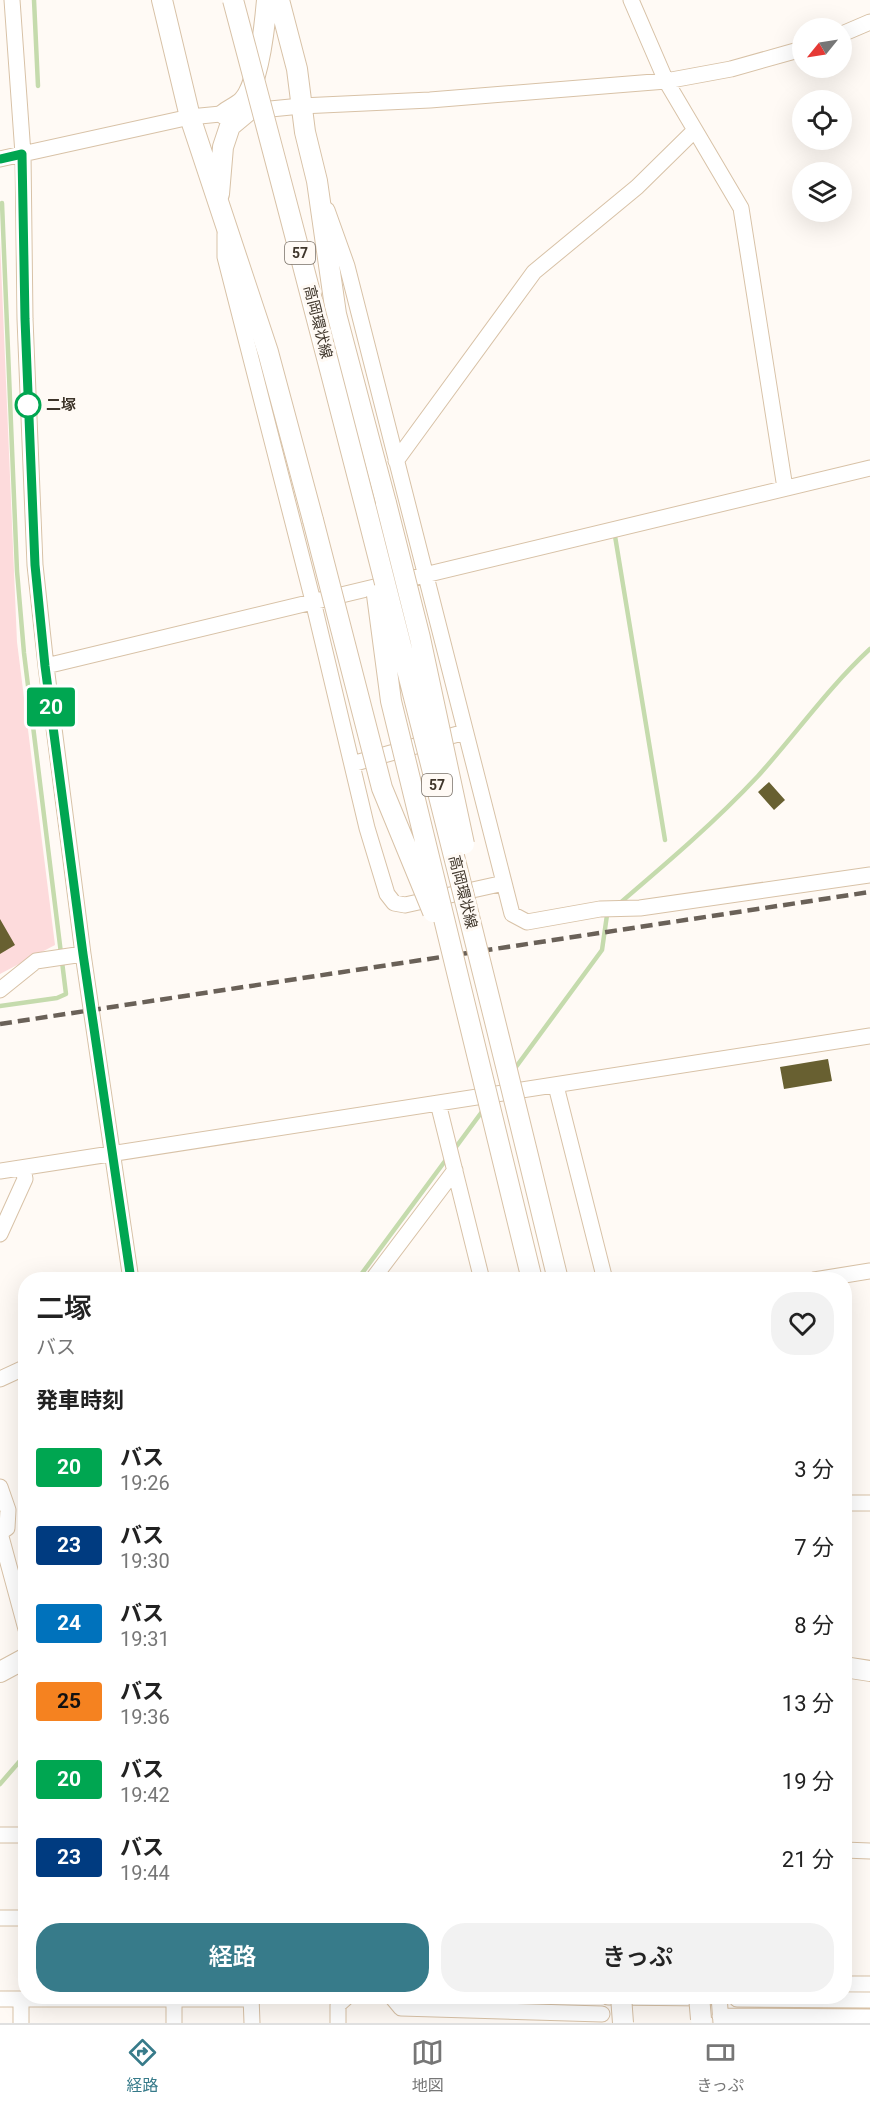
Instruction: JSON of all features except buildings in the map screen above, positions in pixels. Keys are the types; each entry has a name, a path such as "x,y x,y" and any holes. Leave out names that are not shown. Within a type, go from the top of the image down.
{"main road":[{"name":"57","path":"162,0 190,117 268,352 314,520 382,788 457,970"},
{"name":"高岡環状線","path":"233,0 506,1064 556,1272"},
{"path":"224,114 243,101 252,86 266,19 267,0"},
{"name":"57","path":"279,0 297,69 305,132 317,181 336,314 420,638 450,771 506,1064"},
{"path":"221,209 223,147 230,126 248,111"},
{"name":"高岡環状線","path":"364,506 391,701 530,1272"},
{"path":"0,1672 18,1662"},
{"path":"852,1668 870,1671"},
{"path":"622,2004 623,2023"},
{"path":"709,2004 711,2020"}],"street":[{"path":"12,0 22,154 25,319 35,565 45,666 83,954 130,1272"},
{"path":"631,0 666,81 741,208 785,488"},
{"path":"852,30 870,22"},
{"path":"0,159 190,117 301,106 430,100 666,81 730,69 792,52"},
{"path":"396,461 534,272 637,187 695,130"},
{"path":"317,181 347,266 512,914 527,922 600,909 640,908 870,875"},
{"path":"221,209 225,257 313,601 367,828 387,894 394,903 405,905 504,883"},
{"path":"45,666 870,468"},
{"path":"352,764 465,732"},
{"path":"0,990 36,961 83,954"},
{"path":"0,1171 870,1036"},
{"path":"556,1086 602,1272"},
{"path":"438,1103 480,1272"},
{"path":"0,1234 25,1179 23,1168"},
{"path":"378,1272 455,1170"},
{"path":"852,1274 870,1271"},
{"path":"0,1379 18,1371"},
{"path":"0,1487 8,1510 7,1528 0,1533 18,1599"},
{"path":"852,1503 870,1503"},
{"path":"0,1835 18,1835"},
{"path":"852,1850 870,1851"},
{"path":"0,1918 18,1918"},
{"path":"852,1984 870,1984"},
{"path":"0,1999 18,1999"},
{"path":"852,2000 870,2000"},
{"path":"21,2004 21,2023"},
{"path":"174,2004 174,2023"},
{"path":"251,2004 252,2023"},
{"path":"338,2004 338,2023"},
{"path":"398,2004 401,2008 602,2019 601,2004"},
{"path":"711,2020 870,2017"}],"shaded area":[{"path":"0,241 17,642 55,945 0,974"}],"waterway":[{"path":"34,0 38,86"},
{"path":"0,1006 57,998 66,994 24,653 17,571 2,203"},
{"path":"615,536 665,840"},
{"path":"620,903 742,793 840,679 870,649"},
{"path":"513,1071 602,950 609,913"},
{"path":"453,1151 484,1109"},
{"path":"363,1272 448,1157"},
{"path":"0,1784 18,1763"}],"railway":[{"path":"0,1024 870,892"}],"bus line":[{"name":"20","path":"0,159 22,154 29,450 35,565 45,666 83,954 130,1272"}],"place":[{"name":"二塚","path":"28,405"}]}
